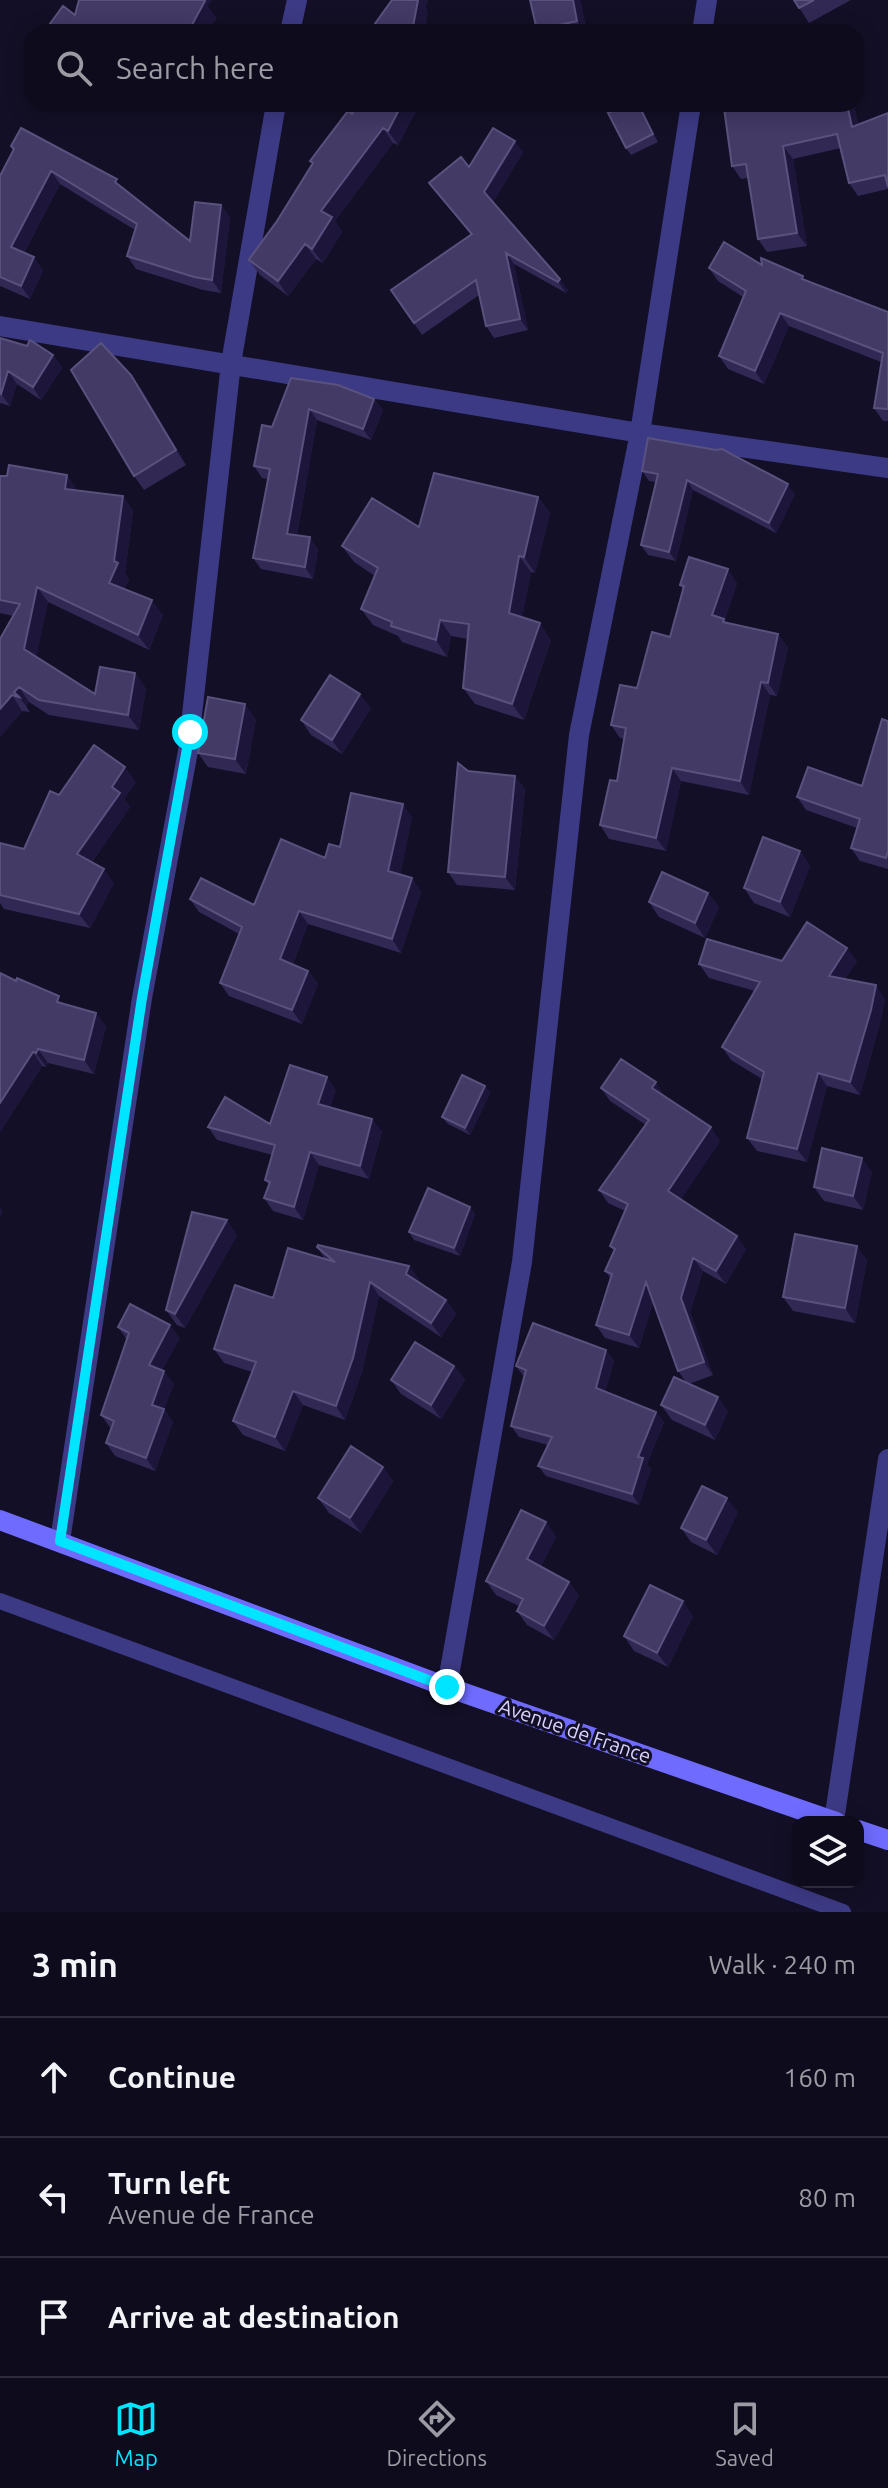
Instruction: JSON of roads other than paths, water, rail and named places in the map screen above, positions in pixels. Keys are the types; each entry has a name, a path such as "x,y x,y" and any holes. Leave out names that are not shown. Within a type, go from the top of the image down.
{"main road":[{"name":"Avenue de France","path":"0,1520 447,1687 818,1816"},
{"path":"864,1832 888,1840"}],"street":[{"path":"292,24 297,0"},
{"path":"703,24 707,0"},
{"path":"60,1541 142,998 188,751 231,363 275,112"},
{"path":"447,1687 522,1262 579,735 640,433 690,112"},
{"path":"0,326 640,433 888,468"},
{"path":"836,1816 888,1459"}],"lane":[{"path":"0,1601 843,1912"}]}
